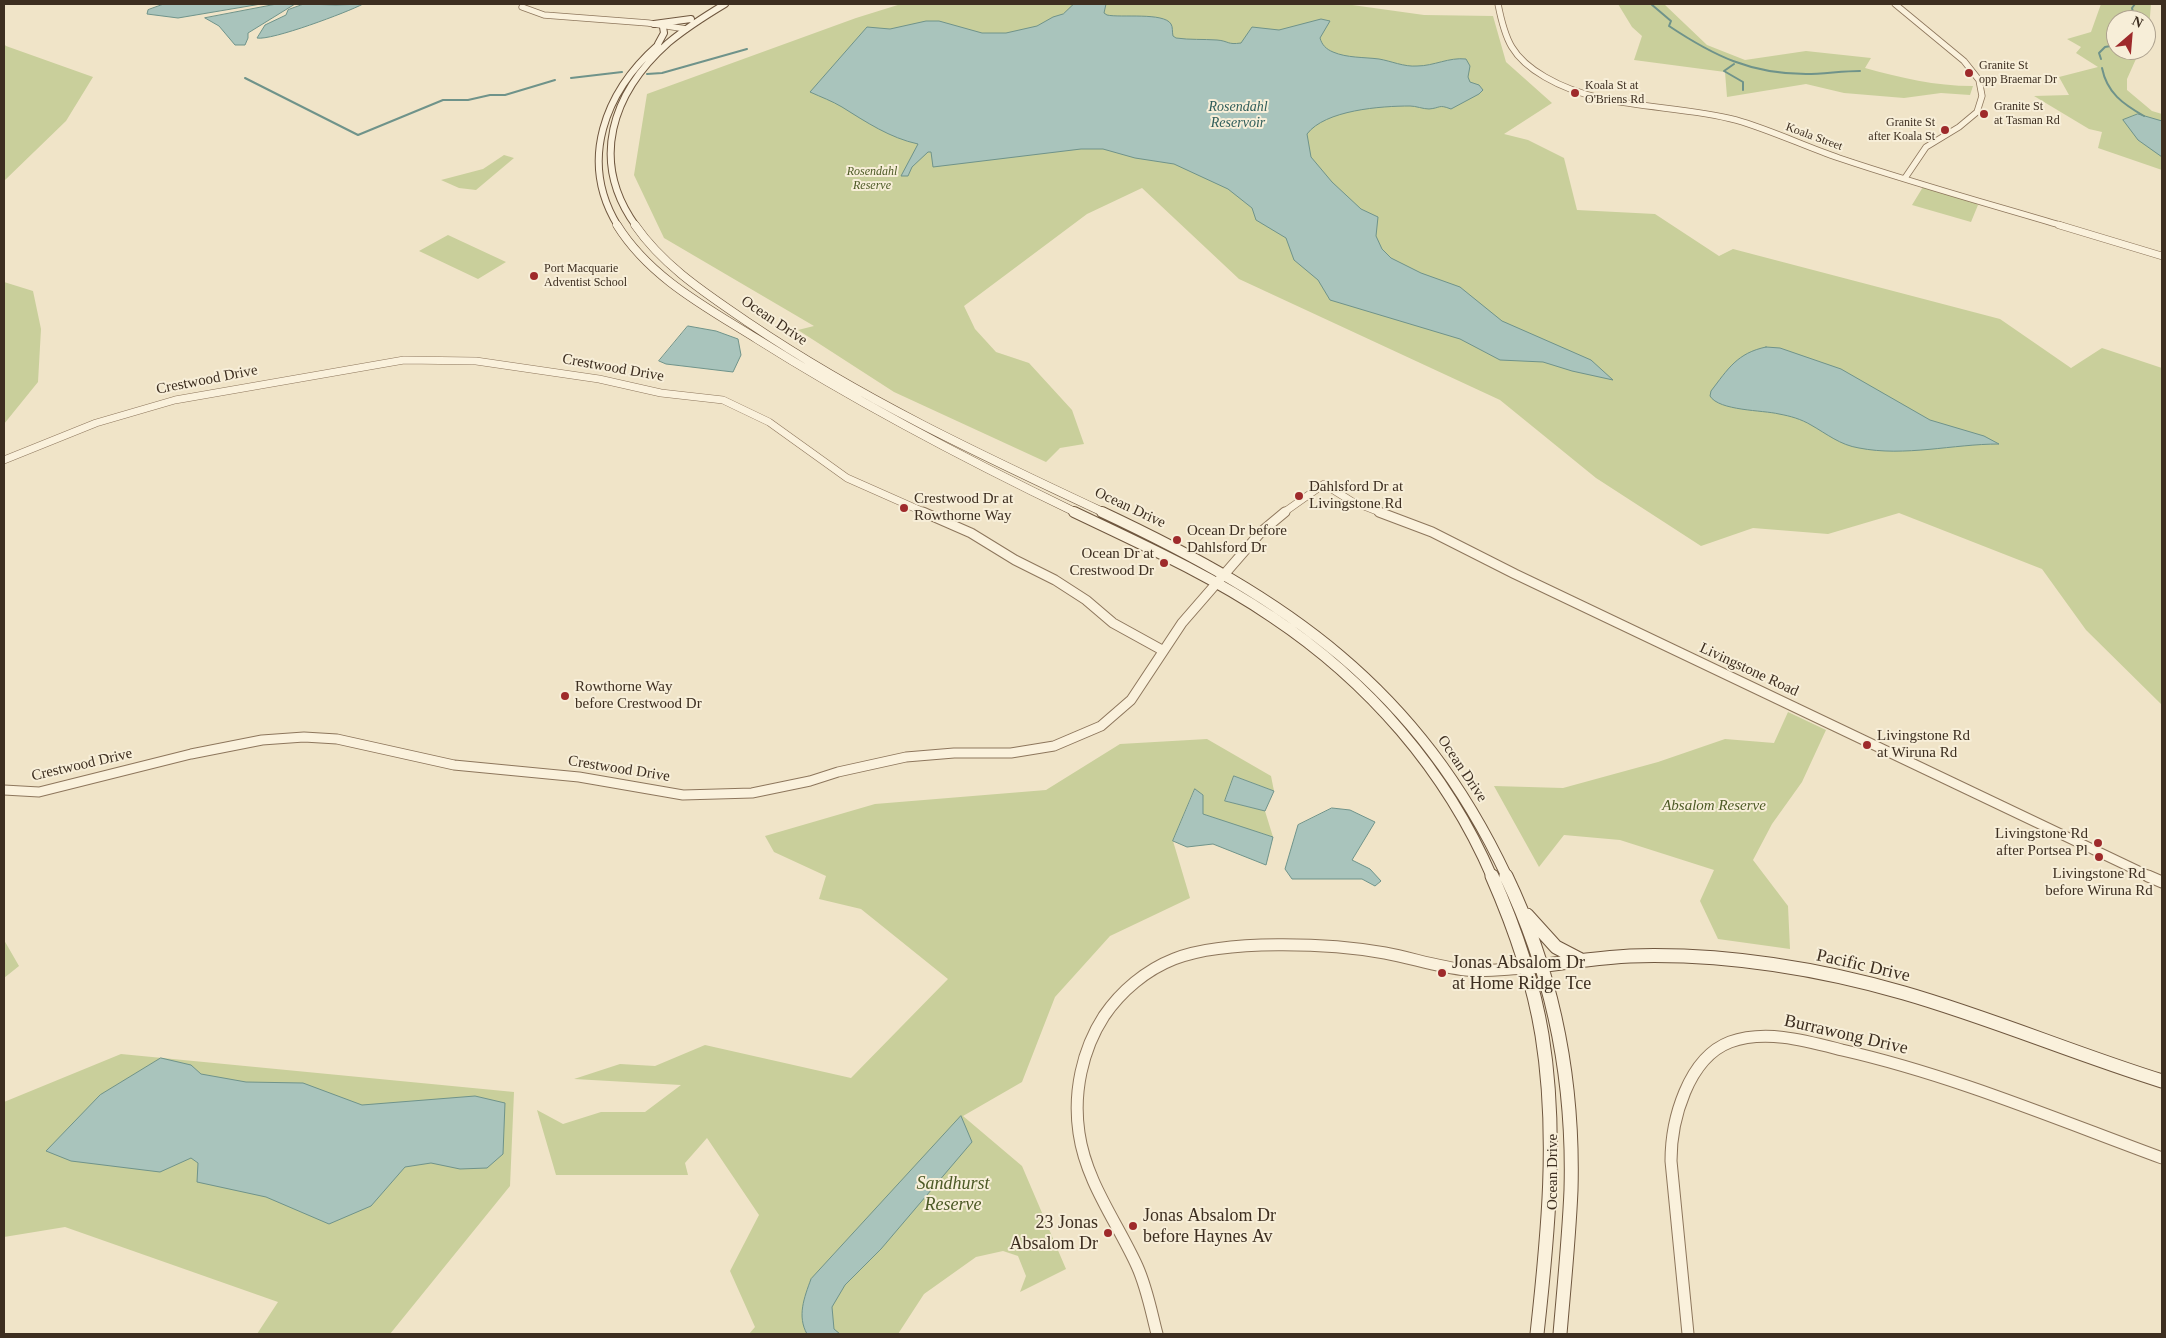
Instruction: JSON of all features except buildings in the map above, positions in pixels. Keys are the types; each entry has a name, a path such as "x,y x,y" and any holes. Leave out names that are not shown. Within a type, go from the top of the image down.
{"main road":[{"name":"Ocean Drive","path":"716,4 690,20 629,86 618,108 610,136 608,156 616,187 628,216 648,243 685,278 728,309 790,352 859,392 963,447 1186,553 1225,574 1308,629 1358,669 1401,713 1443,766 1483,830 1520,906 1542,966 1555,1018 1565,1079 1570,1142 1569,1218 1560,1334"},
{"name":"Ocean Drive","path":"725,4 658,44 634,67 616,94 604,119 600,143 599,163 603,189 610,212 633,247 664,277 782,356 901,424 1216,584 1274,619 1314,647 1384,712 1419,751 1443,785 1481,854 1504,902 1526,968 1546,1071 1550,1142 1547,1246 1537,1334"},
{"path":"654,24 690,20"},
{"path":"658,44 664,33 663,27"},
{"path":"633,247 648,243"},
{"path":"1520,906 1562,953 1586,961"},
{"name":"Pacific Drive","path":"1526,968 1645,956 1712,958 1755,962 1835,976 1940,1004 2088,1058 2162,1081"}],"street":[{"name":"Koala Street","path":"1498,4 1504,35 1515,55 1532,68 1561,85 1622,103 1699,112 1734,120 1833,156 2162,256"},
{"path":"1895,4 1964,61 1979,80 1982,96 1976,112 1959,127 1926,147 1905,178"},
{"path":"516,5 526,6 544,15 654,24 681,29"},
{"path":"644,23 681,29"},
{"name":"Crestwood Drive","path":"4,460 96,423 175,400 404,360 476,361 599,379 661,392 723,400 753,412 847,478 971,533 1015,560 1055,580 1086,600 1113,623 1162,650"},
{"name":"Crestwood Drive","path":"4,790 39,792 191,754 262,740 304,737 337,738 454,764 579,777 683,795 752,793 810,781 838,772 906,757 954,752 1011,753 1054,746 1101,726 1131,700 1162,650 1182,623 1261,532 1279,515 1324,484"},
{"name":"Livingstone Road","path":"1324,484 1351,501 1432,532 1524,578 2162,882"},
{"path":"1157,1334 1138,1269 1100,1194 1079,1134 1077,1098 1083,1060 1097,1025 1120,996 1143,975 1174,959 1207,951 1253,946 1337,947 1374,951 1471,970 1526,968"},
{"name":"Burrawong Drive","path":"1688,1334 1671,1161 1672,1136 1676,1120 1700,1066 1714,1051 1734,1041 1758,1036 1779,1037 1876,1056 1968,1086 2162,1158"}],"green space":[{"name":"Rosendahl Reserve","path":"901,4 1345,4 1424,15 1493,16 1506,62 1552,103 1504,134 1528,140 1564,158 1577,210 1655,214 1719,256 1733,249 2000,319 2071,368 2102,348 2162,368 2162,705 2086,630 2042,569 1899,513 1828,534 1753,528 1701,546 1596,478 1500,400 1239,279 1142,188 1087,214 964,306 975,329 996,352 1029,363 1072,410 1084,444 1060,448 1046,462 894,392 798,330 814,326 664,238 634,175 647,94 856,18"},
{"path":"1618,4 1664,4 1707,45 1745,60 1806,51 1871,58 1865,68 1918,81 1945,85 1973,86 1970,95 1941,93 1904,98 1844,93 1806,84 1727,97 1725,72 1634,60 1642,36 1632,27"},
{"path":"2101,4 2151,4 2151,10 2106,10 2106,60 2136,60 2127,79 2127,90 2152,111 2162,114 2162,170 2098,148 2102,132 2089,129 2034,96 2069,95 2059,77 2098,67 2076,53 2081,47 2067,39 2091,32"},
{"path":"4,44 93,77 66,121 4,181"},
{"path":"504,155 514,158 476,190 459,188 441,180 483,169"},
{"path":"1923,187 1978,205 1971,222 1912,205"},
{"path":"448,235 506,262 478,279 419,251"},
{"path":"4,282 33,291 41,329 38,382 4,424"},
{"name":"Absalom Reserve","path":"1788,712 1826,730 1802,782 1772,824 1753,860 1788,906 1790,949 1718,939 1700,901 1714,870 1620,840 1564,835 1539,867 1494,786 1563,788 1658,762 1725,739 1774,743"},
{"name":"Sandhurst Reserve","path":"1207,739 1271,776 1274,791 1234,776 1225,801 1265,811 1273,837 1202,814 1203,795 1194,790 1173,841 1190,898 1110,936 1055,997 1022,1082 963,1116 1022,1166 1066,1269 1020,1292 1026,1276 1018,1256 1003,1251 976,1257 924,1294 898,1334 749,1334 755,1327 730,1271 759,1215 707,1138 685,1163 688,1175 556,1175 537,1110 563,1124 601,1112 645,1112 681,1085 574,1079 620,1064 655,1066 705,1045 851,1078 948,979 861,909 819,899 826,876 774,852 765,836 875,804 1046,790 1120,744"},
{"path":"4,940 19,966 4,978"},
{"path":"121,1054 514,1092 510,1186 390,1334 257,1334 278,1302 65,1227 4,1237 4,1102"}],"water":[{"path":"164,4 261,4 178,18 147,14 148,10"},
{"path":"277,4 295,4 248,33 245,45 235,45 219,26 205,18"},
{"path":"304,4 363,4 293,31 265,38 257,38 265,25 286,15 288,10"},
{"name":"Rosendahl Reservoir","path":"1074,4 1106,4 1104,13 1107,15 1151,17 1167,20 1171,24 1173,36 1176,38 1241,43 1252,27 1279,30 1321,19 1330,21 1320,38 1322,43 1328,50 1338,54 1379,59 1412,66 1429,65 1454,59 1466,59 1470,66 1468,77 1470,82 1479,85 1483,90 1479,94 1451,109 1441,107 1429,109 1410,106 1384,107 1340,115 1315,126 1307,134 1311,157 1332,182 1361,209 1378,217 1376,236 1382,249 1391,258 1421,273 1460,287 1502,321 1591,360 1613,380 1543,362 1500,360 1460,339 1330,300 1318,280 1294,260 1286,238 1256,220 1252,208 1228,189 1174,164 1135,158 1103,149 1081,149 933,167 931,152 928,152 912,167 908,176 901,176 918,144 888,134 838,105 810,92 867,27 890,29 926,21 939,21 982,33 1006,33 1037,26 1063,14"},
{"path":"2138,114 2162,121 2162,157 2138,140 2123,120"},
{"path":"688,326 716,331 738,339 741,355 733,372 666,364 659,361"},
{"path":"1766,347 1780,348 1841,369 1930,420 1984,436 1999,444 1911,451 1852,447 1795,418 1722,405 1710,396 1711,391 1734,363 1748,353"},
{"path":"1234,776 1274,791 1265,811 1225,801"},
{"path":"1195,789 1203,795 1203,814 1273,837 1266,865 1213,844 1187,847 1173,841"},
{"path":"1332,808 1350,810 1375,822 1352,860 1370,869 1381,881 1375,886 1362,879 1292,879 1285,869 1298,825"},
{"path":"161,1058 191,1065 201,1074 246,1082 303,1083 362,1105 475,1096 505,1103 503,1154 487,1168 460,1169 431,1163 405,1167 371,1206 329,1224 266,1197 197,1182 198,1163 191,1158 160,1172 71,1161 46,1151 100,1095"},
{"path":"961,1116 972,1142 881,1249 845,1285 832,1307 834,1329 840,1334 807,1334 802,1314 804,1300 811,1279"}],"waterway":[{"path":"1651,4 1671,21 1669,26 1686,37 1718,54 1750,67 1768,71 1806,74 1860,71"},
{"path":"2132,10 2135,4"},
{"path":"2101,59 2099,53 2106,47"},
{"path":"647,74 662,73 747,49"},
{"path":"1734,64 1724,71 1743,82 1743,90"},
{"path":"2102,68 2104,77 2117,97 2144,116"},
{"path":"571,78 622,72"},
{"path":"245,78 358,135 443,100 468,100 490,95 505,95 555,80"}],"place":[{"name":"Granite St opp Braemar Dr","path":"1969,73"},
{"name":"Koala St at O'Briens Rd","path":"1575,93"},
{"name":"Granite St at Tasman Rd","path":"1984,114"},
{"name":"Granite St after Koala St","path":"1945,130"},
{"name":"Port Macquarie Adventist School","path":"534,276"},
{"name":"Dahlsford Dr at Livingstone Rd","path":"1299,496"},
{"name":"Crestwood Dr at Rowthorne Way","path":"904,508"},
{"name":"Ocean Dr before Dahlsford Dr","path":"1177,540"},
{"name":"Ocean Dr at Crestwood Dr","path":"1164,563"},
{"name":"Rowthorne Way before Crestwood Dr","path":"565,696"},
{"name":"Livingstone Rd at Wiruna Rd","path":"1867,745"},
{"name":"Livingstone Rd after Portsea Pl","path":"2098,843"},
{"name":"Livingstone Rd before Wiruna Rd","path":"2099,857"},
{"name":"Jonas Absalom Dr at Home Ridge Tce","path":"1442,973"},
{"name":"Jonas Absalom Dr before Haynes Av","path":"1133,1226"},
{"name":"23 Jonas Absalom Dr","path":"1108,1233"}]}
